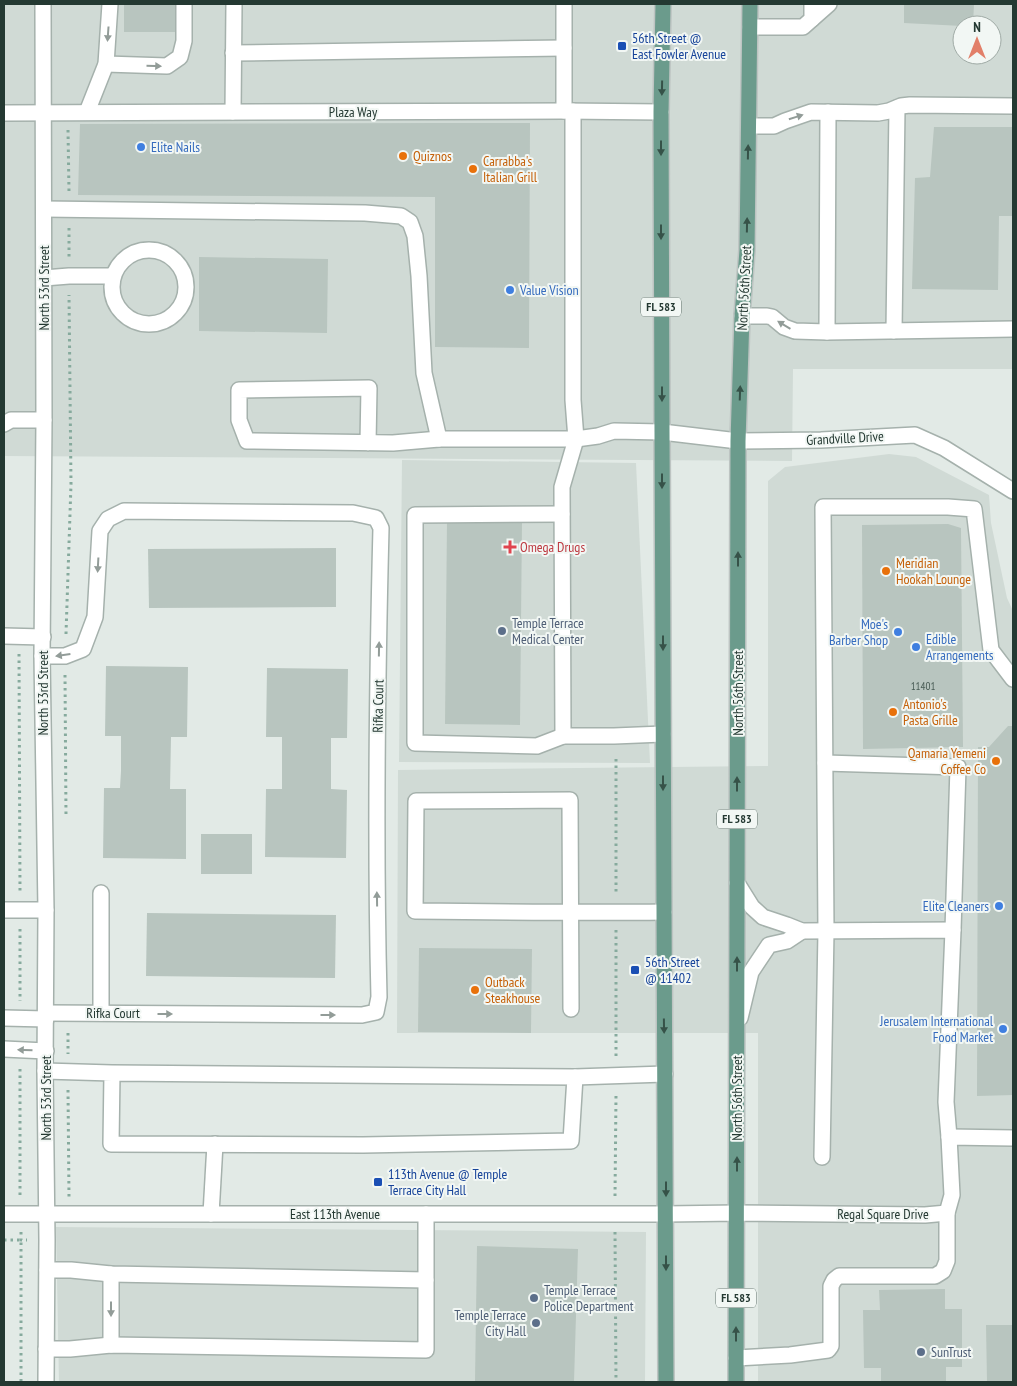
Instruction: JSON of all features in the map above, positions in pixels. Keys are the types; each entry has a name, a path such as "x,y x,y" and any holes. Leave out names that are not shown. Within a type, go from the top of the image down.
{"main road":[{"name":"FL 583","path":"663,4 661,112 666,1382"},
{"name":"North 56th Street","path":"736,1382 738,441 746,250 750,4"}],"street":[{"name":"North 53rd Street","path":"43,4 44,420 42,656 46,910 46,1382"},
{"path":"87,112 106,64 110,4"},
{"path":"106,64 167,66 180,57 184,41 184,4"},
{"path":"233,112 234,4"},
{"path":"563,736 562,487 576,439 572,400 568,111 564,48 564,4"},
{"path":"750,27 803,27 812,11 829,4"},
{"path":"233,53 564,48"},
{"path":"749,126 774,126 811,112 878,113 910,105 1013,106"},
{"path":"894,331 897,108"},
{"name":"Plaza Way","path":"4,113 661,112"},
{"path":"827,332 828,112"},
{"path":"44,209 355,213 401,216 410,222 415,236 424,373 439,439"},
{"path":"153,250 165,253 175,260 182,270 186,282 186,295 182,306 174,316 163,323 138,324 127,318 118,309 113,298 112,276 120,263 140,251 153,250"},
{"path":"44,278 112,276"},
{"path":"742,316 772,317 784,327 799,332 1013,329"},
{"name":"Grandville Drive","path":"368,442 369,388 239,390 239,420 247,440 393,443 439,439 576,439 614,432 662,432 738,441 821,440 915,435 944,448 1013,491"},
{"path":"4,424 11,420 44,420"},
{"path":"822,1157 826,931 823,507 948,507 974,509 991,650 1013,679"},
{"name":"Rifka Court","path":"4,1018 20,1019 67,1013 362,1015 376,1012 379,997 376,878 381,528 376,518 353,512 124,511 108,519 100,531 95,616 83,648 65,656"},
{"path":"562,514 415,515 415,743 537,746 563,736 663,734"},
{"path":"11,636 43,637"},
{"path":"42,656 65,656"},
{"name":"Regal Square Drive","path":"666,1214 925,1215 947,1213 952,1195 946,1102 958,767 825,763"},
{"path":"571,1009 571,912 570,800 416,801 415,911 571,912 616,913 664,912"},
{"path":"737,883 752,907 763,917 787,924 802,931 953,930"},
{"path":"101,893 101,1013"},
{"path":"4,910 46,910"},
{"path":"737,1030 751,972 764,952 769,945 787,941 802,931"},
{"path":"4,1049 46,1051"},
{"path":"45,1071 575,1077 665,1074"},
{"path":"112,1073 111,1144 364,1145 572,1141 575,1077"},
{"path":"949,1137 1013,1138"},
{"path":"211,1214 215,1144"},
{"path":"736,1358 790,1355 828,1350 831,1346 831,1286 834,1280 840,1276 935,1276 943,1271 947,1261 947,1213"},
{"name":"East 113th Avenue","path":"4,1214 666,1214"},
{"path":"46,1349 111,1345 426,1350 426,1214"},
{"path":"47,1270 111,1274 426,1280"},
{"path":"111,1274 111,1345"}],"path":[{"path":"65,656 71,484 68,112"},
{"path":"11,636 20,910 20,1019"},
{"path":"616,759 616,1382"},
{"path":"67,1013 70,1214"},
{"path":"20,1050 22,1382"},
{"path":"4,1240 47,1240"}],"shaded area":[{"path":"4,4 1013,4 1013,369 793,369 792,461 4,456"},
{"path":"889,454 916,457 989,495 991,523 1007,598 1013,611 1013,1382 758,1382 758,1033 397,1033 398,770 768,766 768,481 785,467"},
{"path":"402,460 636,463 650,763 399,762"},
{"path":"56,1227 646,1232 645,1382 59,1382"}],"building":[{"path":"124,4 181,4 180,32 124,32"},
{"path":"904,4 974,4 973,15 952,15 952,25 904,23"},
{"path":"530,123 529,348 435,347 435,197 78,195 80,124"},
{"path":"934,127 1013,127 1013,216 999,216 998,290 912,289 915,178 930,177"},
{"path":"199,257 328,259 327,333 199,331"},
{"path":"447,520 522,521 520,725 445,724"},
{"path":"948,524 961,528 963,747 863,749 862,525"},
{"path":"336,548 336,607 149,608 148,549"},
{"path":"106,666 188,667 187,737 171,737 170,789 186,789 186,859 103,858 104,788 120,788 121,771 121,736 105,736"},
{"path":"267,668 348,669 347,738 331,738 331,789 347,790 346,858 265,857 266,789 282,789 282,737 266,737"},
{"path":"1008,726 1013,726 1013,1095 977,1096 978,747 989,747"},
{"path":"201,834 252,834 252,874 201,874"},
{"path":"147,913 336,915 335,978 146,976"},
{"name":"Outback Steakhouse","path":"419,948 532,949 531,1033 418,1032"},
{"path":"477,1246 578,1249 574,1382 475,1382"},
{"path":"945,1289 945,1309 962,1309 962,1367 946,1367 946,1382 881,1382 881,1368 864,1368 863,1310 880,1310 879,1290"},
{"path":"986,1325 1013,1325 1013,1382 987,1382"}],"place":[{"name":"56th Street @ East Fowler Avenue","path":"622,46"},
{"name":"Elite Nails","path":"141,147"},
{"name":"Quiznos","path":"403,156"},
{"name":"Carrabba's Italian Grill","path":"473,169"},
{"name":"Value Vision","path":"510,290"},
{"name":"Omega Drugs","path":"510,547"},
{"name":"Meridian Hookah Lounge","path":"886,571"},
{"name":"Temple Terrace Medical Center","path":"502,631"},
{"name":"Moe's Barber Shop","path":"898,632"},
{"name":"Edible Arrangements","path":"916,647"},
{"name":"Antonio's Pasta Grille","path":"893,712"},
{"name":"Qamaria Yemeni Coffee Co","path":"996,761"},
{"name":"Elite Cleaners","path":"999,906"},
{"name":"56th Street @ 11402","path":"635,970"},
{"name":"Outback Steakhouse","path":"475,990"},
{"name":"Jerusalem International Food Market","path":"1003,1029"},
{"name":"113th Avenue @ Temple Terrace City Hall","path":"378,1182"},
{"name":"Temple Terrace Police Department","path":"534,1298"},
{"name":"Temple Terrace City Hall","path":"536,1323"},
{"name":"SunTrust","path":"921,1352"}]}
